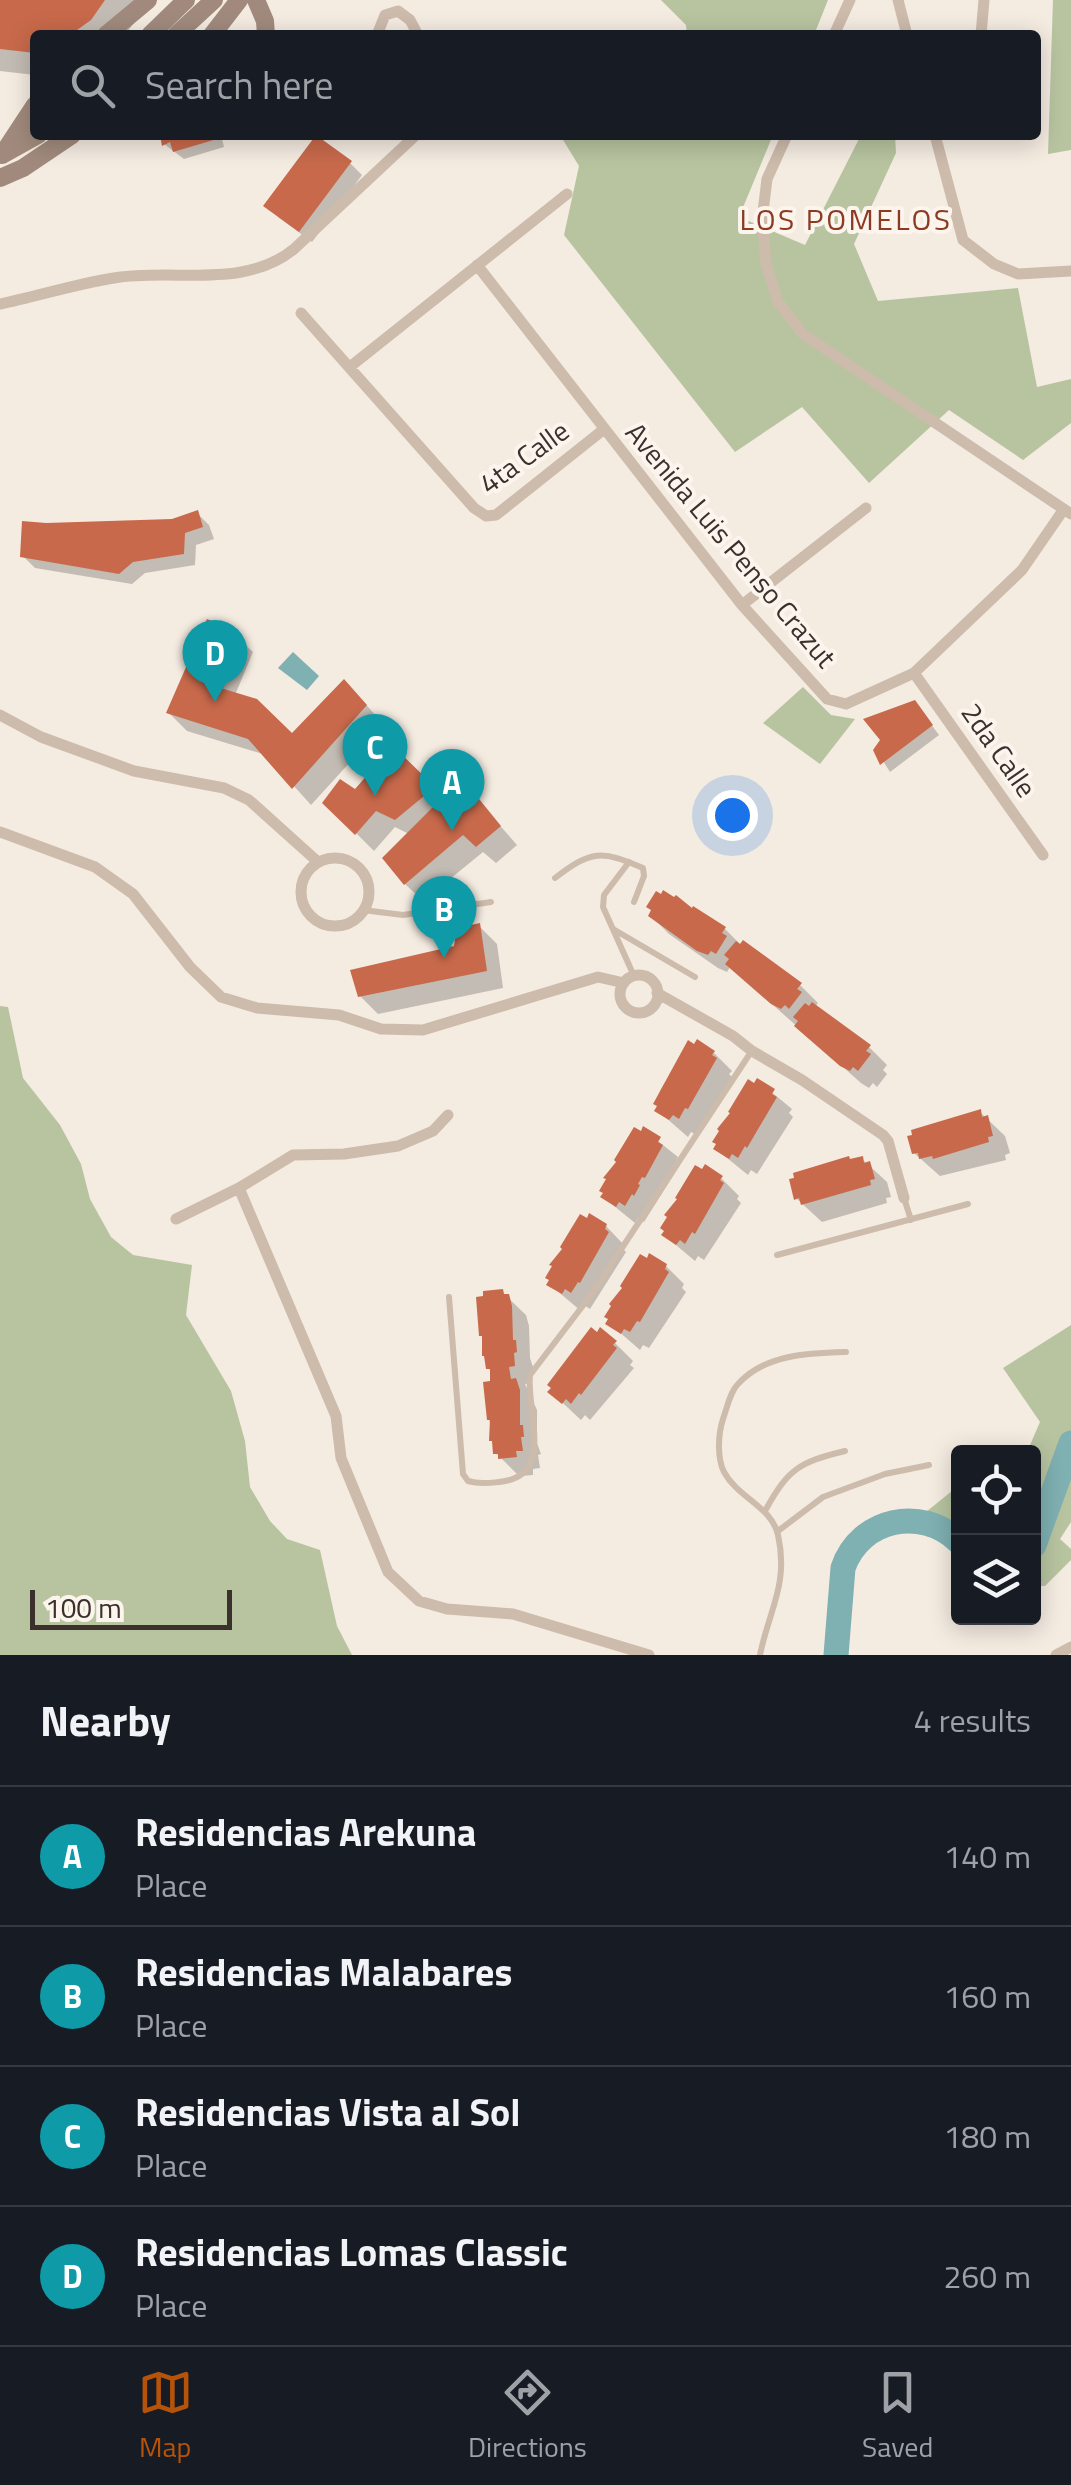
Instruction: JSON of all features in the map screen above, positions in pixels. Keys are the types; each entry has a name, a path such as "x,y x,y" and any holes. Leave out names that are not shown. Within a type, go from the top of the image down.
{"main road":[{"path":"112,30 148,0"},
{"path":"155,30 186,0"},
{"path":"181,30 214,0"},
{"path":"216,30 238,0"},
{"path":"256,0 266,30"},
{"path":"268,0 278,30"},
{"path":"1,155 30,112"},
{"path":"1,155 30,139"},
{"path":"0,178 23,168 65,140"}],"street":[{"path":"836,30 850,0"},
{"path":"898,0 906,30"},
{"path":"981,30 984,0"},
{"path":"380,30 385,15 398,11 415,30"},
{"path":"0,304 114,278 244,273 272,265 411,140"},
{"path":"785,140 767,178 762,220 766,263 778,302 803,334 1068,512"},
{"path":"935,140 963,240 994,264 1018,274 1071,271"},
{"path":"300,312 351,366 567,194"},
{"name":"Avenida Luis Penso Crazut","path":"477,265 742,606 835,704 856,701 914,673 1022,570 1068,512"},
{"name":"4ta Calle","path":"351,366 474,508 486,516 496,515 603,430"},
{"path":"742,606 866,508"},
{"name":"2da Calle","path":"914,673 1044,855"},
{"path":"0,716 41,737 134,771 224,788 249,800 318,862"},
{"path":"0,832 95,868 133,894 190,966 221,996 257,1008 340,1015 381,1029 423,1030 598,977 651,980 657,993 734,1036 752,1052 802,1080 883,1135 904,1198"},
{"path":"340,858 360,868 369,889 363,910 342,926 314,918 302,900 301,889 310,869 318,862 340,858"},
{"path":"629,979 622,1001 635,1012 652,1007 657,993"},
{"path":"176,1219 239,1188 293,1155 344,1154 398,1146 433,1131 448,1116"},
{"path":"239,1188 336,1416 341,1458 388,1572 419,1601 447,1609 513,1614 649,1655"},
{"path":"1056,1655 1071,1647"}],"lane":[{"path":"554,878 575,863 607,853 644,868 634,902"},
{"path":"629,862 604,895 602,907 629,979"},
{"path":"363,910 403,916 491,902"},
{"path":"612,929 695,977"},
{"path":"449,1298 463,1474 468,1481 478,1484 513,1481 527,1470 535,1452 530,1375 591,1294 752,1052"},
{"path":"904,1198 910,1220"},
{"path":"777,1255 968,1204"},
{"path":"760,1655 783,1578 778,1531 765,1511 738,1494 722,1468 720,1431 735,1386 758,1367 802,1353 846,1352"},
{"path":"765,1511 796,1466 845,1451"},
{"path":"778,1531 823,1497 885,1474 929,1466"}],"green space":[{"path":"661,0 828,0 816,30 686,30"},
{"path":"1053,0 1071,0 1071,150 1048,154"},
{"path":"563,140 771,140 739,217 805,245 858,140 895,140 896,153 854,244 878,301 1018,288 1037,387 1071,379 1071,423 1023,460 949,410 869,483 802,407 735,452 564,235 579,166"},
{"path":"803,687 831,715 855,719 820,764 763,723"},
{"path":"0,1006 8,1007 23,1078 60,1125 81,1164 90,1199 111,1237 133,1255 192,1265 186,1315 231,1391 245,1441 250,1487 270,1521 287,1539 320,1550 337,1626 352,1655 0,1655"},
{"path":"1071,1325 1071,1522 1060,1539 1071,1549 1071,1560 1045,1586 1041,1586 1041,1445 1030,1445 1040,1422 1003,1368"},
{"path":"951,1492 951,1550 945,1546 926,1512"}],"water":[{"path":"293,652 319,676 307,690 278,668"}],"building":[{"path":"0,0 105,0 91,20 77,30 30,30 30,52 0,49"},
{"path":"161,140 214,140 173,152 170,142 162,146"},
{"path":"312,140 323,140 352,161 299,232 263,206"},
{"path":"198,510 203,527 185,533 184,554 133,562 119,574 20,557 22,521 172,519"},
{"path":"207,619 236,632 214,686 257,699 292,733 344,679 367,705 292,789 248,739 166,713"},
{"path":"915,700 933,725 880,765 873,750 880,740 863,719"},
{"path":"393,746 435,787 395,820 376,811 355,835 322,803 340,779 355,789"},
{"path":"462,778 501,826 476,847 463,835 404,885 382,858"},
{"path":"663,890 726,927 722,933 727,936 716,954 697,951 648,916 651,910 646,907 656,891 661,894"},
{"path":"480,923 487,971 358,997 350,970 454,946 457,928"},
{"path":"743,940 802,983 797,989 802,992 789,1009 771,1004 725,964 729,959 724,955 736,941 740,944"},
{"path":"812,1002 871,1045 866,1051 871,1054 858,1071 840,1066 794,1026 798,1021 793,1017 805,1003 809,1006"},
{"path":"697,1039 715,1051 712,1055 717,1058 688,1109 679,1119 673,1115 669,1120 654,1111 657,1106 653,1104 688,1040 694,1044"},
{"path":"757,1078 775,1089 772,1094 777,1097 747,1148 738,1158 732,1154 729,1159 713,1149 716,1144 712,1142 748,1079 754,1083"},
{"path":"981,1109 982,1117 988,1115 993,1136 988,1137 989,1142 933,1159 919,1159 918,1153 912,1154 907,1136 912,1135 911,1130"},
{"path":"643,1126 661,1137 658,1142 663,1145 634,1196 625,1206 619,1202 616,1207 600,1197 606,1179 603,1178 634,1127 641,1131"},
{"path":"849,1156 863,1156 864,1163 870,1161 875,1179 870,1180 871,1185 801,1205 799,1198 794,1200 789,1179 794,1178 793,1173"},
{"path":"705,1164 723,1176 720,1180 724,1183 695,1234 692,1232 685,1244 680,1240 676,1245 661,1235 664,1231 660,1228 667,1217 664,1215 695,1165 702,1169"},
{"path":"589,1213 607,1224 605,1229 609,1232 580,1283 571,1293 565,1289 562,1294 546,1285 549,1280 545,1278 552,1266 549,1265 580,1214 587,1218"},
{"path":"649,1253 667,1264 665,1269 669,1272 640,1322 630,1332 624,1329 621,1334 605,1324 608,1319 604,1317 640,1254 647,1258"},
{"path":"503,1289 512,1306 517,1352 515,1366 509,1367 511,1379 516,1378 520,1390 524,1437 523,1451 516,1451 517,1457 498,1459 489,1441 490,1420 483,1382 490,1381 490,1369 486,1369 482,1356 476,1297 483,1296 483,1291"},
{"path":"591,1327 597,1332 600,1327 617,1341 613,1345 617,1348 581,1395 571,1404 566,1399 562,1404 547,1392 551,1388 547,1385"}],"waterway":[{"path":"1038,1535 1071,1443"},
{"path":"836,1655 843,1568 863,1538 877,1528 910,1521 927,1523 951,1536"}],"place":[{"name":"Residencias Lomas Classic","path":"215,702"},
{"name":"Residencias Vista al Sol","path":"375,796"},
{"name":"Residencias Arekuna","path":"452,831"},
{"name":"Residencias Malabares","path":"444,958"}],"district":[{"name":"LOS POMELOS","path":"846,220"}]}
